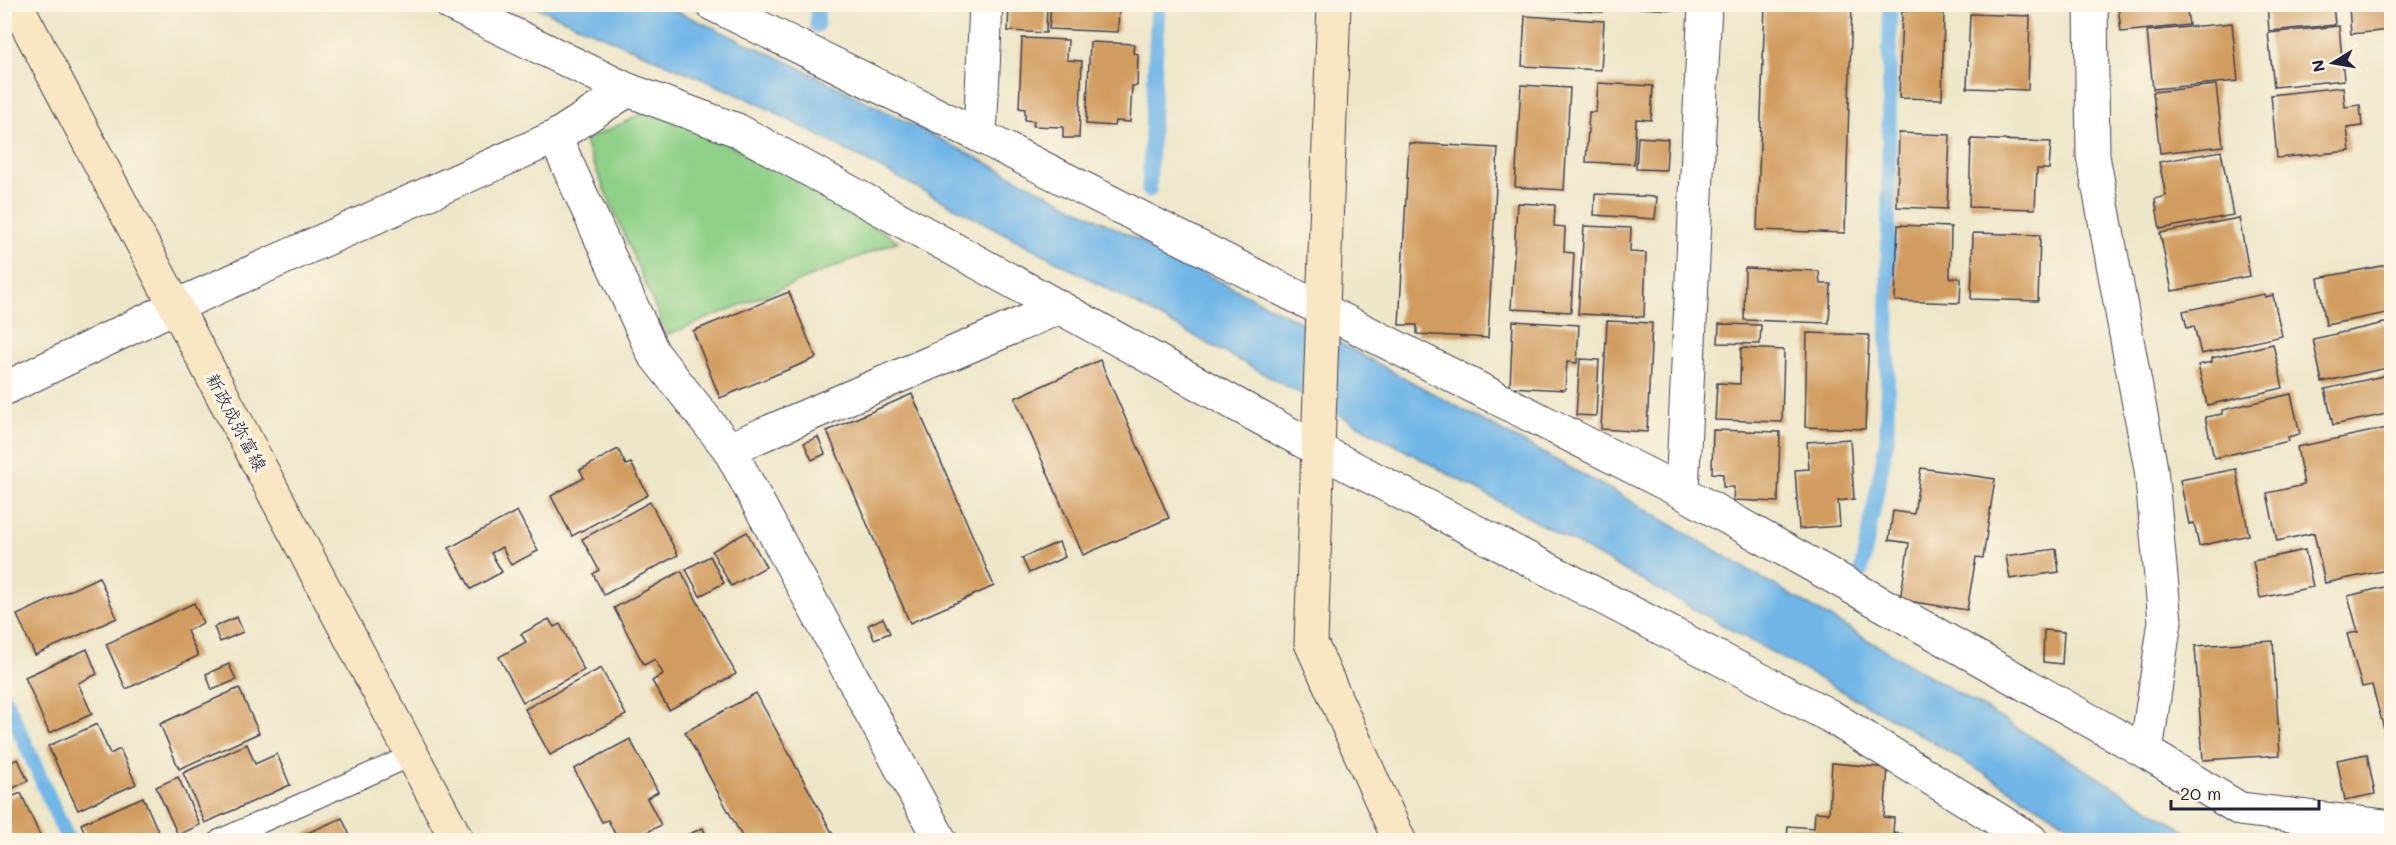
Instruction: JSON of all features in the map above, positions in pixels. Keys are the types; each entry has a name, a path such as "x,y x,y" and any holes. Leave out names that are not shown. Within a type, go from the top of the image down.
{"main road":[{"name":"新政成弥富線","path":"16,4 457,840"},
{"path":"1334,4 1311,643 1399,840"}],"street":[{"path":"451,4 628,90 737,130 1058,309 1319,450 1830,716 2031,840"},
{"path":"712,4 980,136 1682,492 2146,752 2240,809 2391,827"},
{"path":"980,136 986,4"},
{"path":"1682,492 1705,4"},
{"path":"2091,4 2093,156 2151,469 2166,621 2146,752"},
{"path":"4,389 176,306 555,137 628,90"},
{"path":"555,137 653,353 729,449 940,840"},
{"path":"729,449 1058,309"}],"lane":[{"path":"220,840 411,756"}],"green space":[{"path":"652,109 774,165 898,241 667,335 584,141"}],"water":[{"path":"531,5 663,5 786,61 1312,328 1624,497 1977,704 2201,840 2093,840 1921,735 1546,527 1032,248 755,102"}],"building":[{"path":"1009,4 1047,4 1046,33 1008,31"},
{"path":"1051,4 1119,6 1118,32 1049,29"},
{"path":"1527,4 1604,4 1603,12 1527,8"},
{"path":"1641,4 1676,4 1676,10 1640,8"},
{"path":"1765,4 1852,4 1845,233 1757,230"},
{"path":"2118,4 2186,4 2189,25 2121,32"},
{"path":"2267,4 2333,4 2335,25 2269,31"},
{"path":"2387,4 2390,30 2351,34 2349,7"},
{"path":"1902,10 1944,11 1942,99 1899,98"},
{"path":"1970,14 2030,16 2028,90 1967,88"},
{"path":"1525,16 1604,21 1601,70 1522,66"},
{"path":"2232,23 2238,81 2153,89 2147,31"},
{"path":"2339,26 2344,80 2274,87 2268,33"},
{"path":"1022,38 1068,40 1067,60 1082,61 1079,138 1063,138 1063,127 1033,126 1034,121 1025,120 1025,109 1019,108"},
{"path":"1090,42 1134,44 1133,53 1138,54 1137,86 1132,86 1130,122 1115,121 1114,126 1086,124"},
{"path":"1598,83 1653,86 1651,120 1636,119 1634,164 1586,162 1589,112 1596,112"},
{"path":"1521,85 1570,88 1564,190 1515,187"},
{"path":"2216,85 2223,146 2160,153 2153,92"},
{"path":"2343,87 2345,107 2360,105 2362,126 2347,128 2350,151 2277,158 2271,95"},
{"path":"1899,133 1950,135 1947,209 1897,207"},
{"path":"1638,137 1668,139 1666,170 1636,169"},
{"path":"1971,139 2051,142 2049,169 2037,169 2035,209 1969,207"},
{"path":"1409,143 1498,148 1488,338 1417,334 1417,325 1399,325"},
{"path":"2221,151 2233,215 2160,229 2155,199 2166,196 2159,162"},
{"path":"1595,194 1657,197 1655,219 1594,215"},
{"path":"1517,203 1555,205 1554,226 1565,227 1564,252 1574,253 1571,312 1511,309"},
{"path":"2239,218 2250,276 2172,291 2160,233"},
{"path":"1898,225 1951,227 1950,278 1961,278 1960,303 1895,301"},
{"path":"1584,226 1631,228 1630,252 1646,253 1644,317 1578,314"},
{"path":"1973,233 2040,235 2038,301 1971,299"},
{"path":"2392,264 2392,312 2326,325 2318,278"},
{"path":"1745,268 1819,271 1820,284 1831,284 1829,323 1744,320"},
{"path":"789,292 816,358 720,398 693,331"},
{"path":"2264,294 2265,297 2273,295 2282,336 2201,354 2194,326 2187,328 2183,311"},
{"path":"1513,321 1579,325 1577,363 1567,362 1565,390 1510,387"},
{"path":"1607,321 1652,323 1647,432 1601,429"},
{"path":"2389,322 2392,334 2392,367 2322,382 2313,339"},
{"path":"1719,324 1761,325 1760,344 1718,343"},
{"path":"1807,333 1869,335 1865,429 1805,427"},
{"path":"2273,344 2283,388 2207,405 2198,365 2212,362 2212,358"},
{"path":"1741,348 1784,350 1782,422 1715,420 1717,383 1740,384"},
{"path":"1580,359 1599,360 1596,416 1576,415"},
{"path":"1100,360 1169,518 1083,555 1015,398"},
{"path":"2392,374 2392,413 2333,425 2325,389"},
{"path":"912,394 994,586 910,623 827,431"},
{"path":"2291,394 2300,434 2288,437 2289,441 2214,458 2205,417 2222,414 2222,410"},
{"path":"2392,427 2392,569 2325,583 2314,533 2277,541 2267,493 2304,485 2297,447"},
{"path":"1713,430 1780,432 1778,502 1733,500 1734,487 1723,487 1723,474 1712,473"},
{"path":"818,437 825,454 812,460 804,443"},
{"path":"1850,439 1854,499 1838,501 1840,526 1799,529 1795,470 1809,469 1807,442"},
{"path":"618,449 626,465 631,463 648,495 572,536 551,496 584,478 580,470"},
{"path":"1921,468 1995,479 1983,558 1976,557 1967,610 1900,600 1909,543 1889,540 1893,511 1914,514"},
{"path":"2236,469 2249,535 2199,546 2194,523 2189,524 2180,480"},
{"path":"650,502 678,555 604,595 593,574 599,570 582,539"},
{"path":"517,511 538,551 511,565 502,547 491,553 502,572 471,589 449,548"},
{"path":"747,532 766,567 731,586 712,551"},
{"path":"1059,542 1065,557 1029,573 1022,558"},
{"path":"2056,549 2059,572 2010,579 2006,556"},
{"path":"2305,550 2313,587 2260,598 2253,561"},
{"path":"710,556 724,583 700,596 686,569"},
{"path":"681,571 736,674 669,710 652,681 663,674 655,659 644,665 614,608"},
{"path":"99,577 117,618 35,655 17,615"},
{"path":"2392,585 2392,738 2387,740 2372,685 2362,687 2347,634 2358,632 2348,596"},
{"path":"194,603 203,623 187,631 198,656 126,689 106,644"},
{"path":"237,617 243,632 220,642 214,627"},
{"path":"883,618 890,633 874,639 868,625"},
{"path":"549,619 554,627 560,624 584,670 523,702 499,657 526,642 521,634"},
{"path":"2044,630 2064,632 2062,664 2043,662"},
{"path":"2273,641 2280,755 2203,760 2195,646"},
{"path":"87,649 97,674 78,683 92,714 49,733 25,677"},
{"path":"229,664 236,680 212,690 206,674"},
{"path":"601,668 626,715 550,755 525,709"},
{"path":"239,688 259,733 179,769 160,724"},
{"path":"756,693 836,840 744,840 685,732"},
{"path":"97,724 110,754 120,749 136,784 78,810 48,746"},
{"path":"630,739 658,792 647,798 661,825 632,840 618,840 608,820 602,822 574,769"},
{"path":"4,740 11,754 4,757"},
{"path":"247,744 255,764 277,754 290,785 205,823 183,773"},
{"path":"2367,754 2375,794 2345,800 2337,760"},
{"path":"18,759 28,781 7,791 4,785 4,765"},
{"path":"1832,763 1888,768 1884,817 1894,818 1893,833 1903,834 1903,840 1787,840 1788,826 1814,828 1815,812 1829,813"},
{"path":"178,777 200,825 178,835 156,787"},
{"path":"21,793 42,840 4,840 4,800"},
{"path":"143,797 162,840 88,840 81,824"},
{"path":"342,818 352,840 291,840"},
{"path":"703,828 708,840 675,840"}],"waterway":[{"path":"817,25 818,4"},
{"path":"1149,190 1158,4"},
{"path":"1861,572 1887,440 1890,4"},
{"path":"4,696 68,840"}]}
